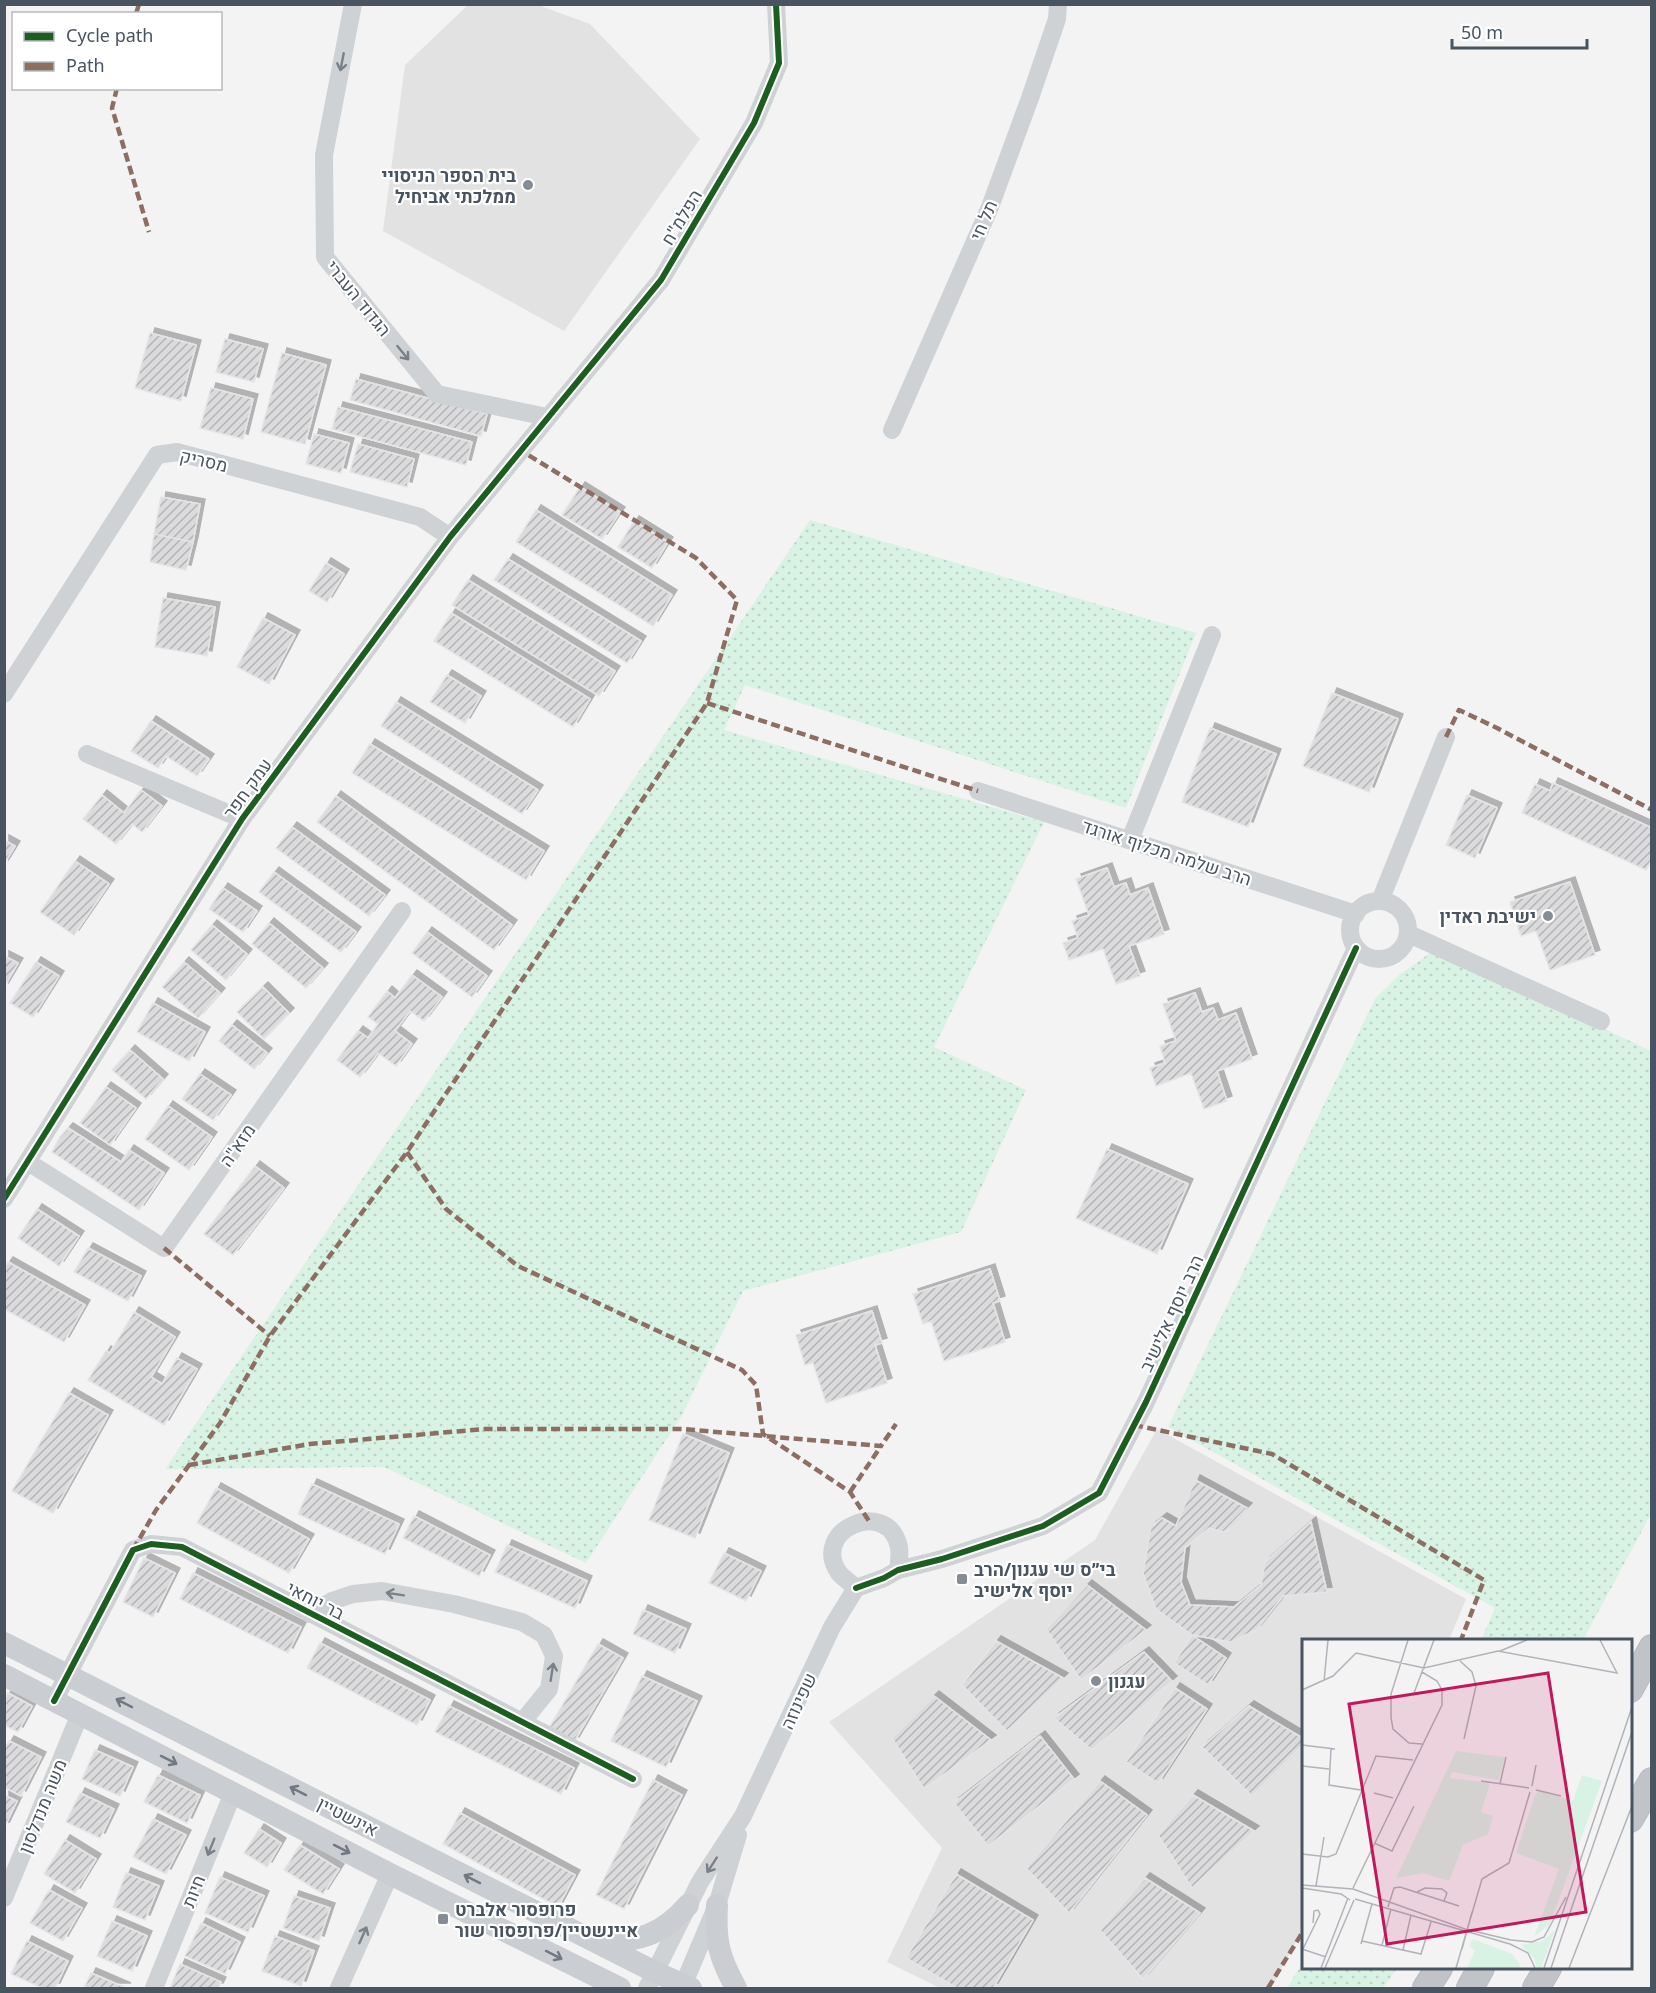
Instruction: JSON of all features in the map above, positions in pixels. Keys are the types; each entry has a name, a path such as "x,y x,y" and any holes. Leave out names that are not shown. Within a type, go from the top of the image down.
{"highway":[{"path":"1632,1662 1652,1631"},
{"path":"1632,1685 1652,1648"},
{"path":"1632,1816 1652,1781"},
{"path":"1426,1989 1438,1969"},
{"path":"1470,1989 1480,1969"},
{"path":"1536,1989 1547,1969"}],"main road":[{"name":"אינשטיין","path":"4,1643 591,1940 651,1980 686,1987"},
{"name":"אינשטיין","path":"4,1676 620,1989"},
{"path":"591,1940 640,1938 656,1932 688,1905"},
{"path":"717,1905 718,1949 736,1989"}],"street":[{"name":"הגדוד העברי","path":"353,4 324,155 325,257 436,394 547,417"},
{"name":"הפלמ\"ח","path":"547,417 661,280 754,123 779,63 776,4"},
{"name":"תל חי","path":"892,430 990,207 1057,19 1058,4"},
{"name":"עמק חפר","path":"4,1199 242,819 450,537 547,417"},
{"name":"מסריק","path":"4,694 157,455 177,452 420,517 450,537"},
{"path":"1130,840 1212,634"},
{"path":"1380,902 1446,737"},
{"path":"87,753 242,819"},
{"name":"הרב שלמה מכלוף אורגד","path":"978,791 1356,914"},
{"path":"1380,902 1397,907 1408,924 1406,943 1392,957 1382,959 1372,958 1356,948 1350,931 1356,914 1370,903 1380,902"},
{"name":"מזא\"ה","path":"28,1162 164,1248 402,911"},
{"path":"1408,934 1601,1021"},
{"name":"הרב יוסף אלישיב","path":"898,1570 942,1559 1043,1526 1099,1492 1146,1402 1356,948"},
{"path":"859,1522 880,1523 889,1529 900,1548 898,1570 884,1578 856,1588 839,1573 833,1553 835,1542 840,1533 849,1526 859,1522"},
{"name":"בר יוחאי","path":"54,1701 133,1550 151,1544 182,1547 633,1779"},
{"name":"שפינוזה","path":"651,1980 688,1905 743,1816 832,1627 856,1588"},
{"name":"בר יוחאי","path":"310,1614 332,1601 353,1594 382,1591 454,1604 522,1622 544,1635 554,1656 549,1689 523,1721"},
{"name":"משה מנדלסון","path":"4,1898 80,1714"},
{"name":"חיות","path":"154,1989 233,1793"},
{"name":"שפינוזה","path":"686,1987 717,1905 743,1816"},
{"path":"339,1989 390,1874"}],"shaded area":[{"name":"בית הספר הניסויי ממלכתי אביחיל","path":"468,5 538,5 590,24 700,139 564,331 383,231 405,65"},
{"name":"עגנון","path":"1157,1429 1466,1599 1449,1639 1302,1639 1302,1931 1271,1988 940,1988 887,1962 942,1848 829,1722 1095,1540"}],"green space":[{"path":"810,520 1196,633 1126,808 745,685 724,730 1044,822 934,1047 1026,1090 961,1232 743,1291 681,1417 586,1563 384,1467 165,1469"},
{"path":"1436,949 1651,1051 1651,1514 1584,1639 1481,1639 1495,1608 1168,1427 1375,999 1399,975"},
{"path":"1302,1964 1302,1969 1396,1969 1383,1988 1287,1988"}],"building":[{"path":"150,333 196,345 181,401 135,388"},
{"path":"225,339 263,349 254,382 216,372"},
{"path":"282,353 326,365 305,444 261,432"},
{"path":"356,379 487,414 481,436 350,400"},
{"path":"211,388 253,399 243,439 200,428"},
{"path":"338,407 472,442 466,465 332,429"},
{"path":"314,434 349,443 341,473 306,464"},
{"path":"358,444 414,459 407,487 350,472"},
{"path":"580,487 620,512 602,539 562,515"},
{"path":"161,497 200,504 193,542 154,534"},
{"path":"536,510 672,595 653,626 516,542"},
{"path":"634,521 668,542 652,568 618,547"},
{"path":"154,534 193,542 186,570 150,562"},
{"path":"508,559 641,641 627,663 494,580"},
{"path":"326,563 344,574 327,602 309,591"},
{"path":"468,580 615,671 599,696 452,605"},
{"path":"163,598 215,607 207,656 155,647"},
{"path":"451,613 590,699 573,727 434,641"},
{"path":"263,618 295,635 269,684 237,667"},
{"path":"447,675 481,696 465,723 430,702"},
{"path":"1332,693 1398,719 1369,792 1303,766"},
{"path":"396,702 538,790 522,814 381,726"},
{"path":"151,721 209,759 197,776 166,756 158,768 131,751"},
{"path":"1210,728 1276,754 1248,827 1182,802"},
{"path":"370,744 544,851 526,880 352,773"},
{"path":"1553,783 1652,828 1652,859 1646,870 1522,813 1535,784 1550,791"},
{"path":"141,790 162,806 142,832 132,824 116,844 83,819 102,795 124,813"},
{"path":"1467,795 1497,808 1475,858 1446,845"},
{"path":"336,796 512,925 494,950 317,822"},
{"path":"292,827 385,895 369,916 276,848"},
{"path":"4,840 15,846 4,864"},
{"path":"75,861 109,884 74,935 40,912"},
{"path":"1107,868 1114,887 1126,883 1130,895 1148,888 1164,934 1129,946 1140,976 1116,984 1103,949 1069,960 1063,943 1078,938 1072,921 1089,915 1076,879"},
{"path":"274,872 356,932 341,952 259,892"},
{"name":"ישיבת ראדין","path":"1570,882 1595,955 1550,970 1536,931 1521,936 1510,902"},
{"path":"223,888 257,911 243,932 209,909"},
{"path":"269,923 323,968 306,988 252,944"},
{"path":"212,925 247,954 226,980 191,950"},
{"path":"427,932 487,976 472,997 412,953"},
{"path":"4,956 18,963 4,987"},
{"path":"36,962 59,976 33,1017 10,1003"},
{"path":"184,962 220,993 198,1018 162,987"},
{"path":"412,975 442,997 424,1021 410,1011 395,1031 412,1044 396,1066 378,1053 360,1077 337,1060 358,1031 368,1038 378,1024 368,1017 387,991 395,998"},
{"path":"263,987 289,1013 264,1039 237,1012"},
{"path":"1195,993 1202,1012 1213,1008 1218,1020 1236,1013 1252,1059 1217,1071 1227,1101 1204,1109 1191,1073 1156,1086 1150,1068 1165,1063 1160,1046 1176,1041 1163,1004"},
{"path":"153,1003 205,1032 189,1061 137,1032"},
{"path":"232,1025 267,1053 254,1069 219,1041"},
{"path":"130,1050 163,1079 146,1099 112,1070"},
{"path":"200,1074 231,1095 213,1120 182,1099"},
{"path":"106,1087 136,1108 110,1145 80,1123"},
{"path":"168,1106 212,1137 189,1170 145,1139"},
{"path":"68,1128 121,1162 129,1150 164,1173 139,1210 52,1152"},
{"path":"1107,1149 1188,1184 1157,1254 1076,1218"},
{"path":"255,1166 284,1188 233,1255 204,1234"},
{"path":"37,1209 79,1236 59,1266 18,1238"},
{"path":"88,1248 141,1276 128,1301 74,1272"},
{"path":"8,1262 85,1305 64,1342 4,1309 4,1268"},
{"path":"990,1269 1000,1301 993,1303 1005,1342 944,1361 931,1321 923,1324 913,1294"},
{"path":"872,1311 882,1343 875,1345 887,1383 826,1403 813,1363 805,1365 796,1335"},
{"path":"134,1312 175,1337 151,1377 162,1384 177,1358 197,1369 164,1425 88,1380 106,1351 110,1353"},
{"path":"69,1393 108,1415 53,1513 12,1491"},
{"path":"683,1434 729,1453 695,1538 649,1520"},
{"path":"1195,1480 1247,1508 1224,1532 1209,1528 1185,1548 1181,1582 1190,1605 1234,1607 1261,1585 1265,1562 1311,1522 1327,1592 1283,1596 1256,1630 1231,1642 1192,1635 1156,1609 1143,1573 1151,1527 1162,1518 1176,1526"},
{"path":"312,1484 399,1524 385,1554 298,1514"},
{"path":"216,1488 309,1539 289,1573 197,1523"},
{"path":"414,1516 490,1555 479,1576 403,1538"},
{"path":"507,1545 587,1581 575,1608 495,1572"},
{"path":"724,1553 761,1571 746,1601 709,1583"},
{"path":"144,1558 175,1573 153,1617 123,1602"},
{"path":"193,1573 301,1627 288,1653 180,1599"},
{"path":"1087,1585 1146,1630 1081,1680 1046,1629"},
{"path":"643,1610 686,1629 675,1653 633,1634"},
{"path":"1192,1635 1226,1658 1208,1685 1174,1663"},
{"path":"996,1641 1063,1678 1007,1731 962,1685"},
{"path":"320,1643 430,1700 417,1725 307,1668"},
{"path":"598,1644 623,1658 574,1742 549,1728"},
{"path":"1144,1652 1172,1681 1092,1750 1054,1718"},
{"path":"642,1676 697,1701 666,1767 611,1741"},
{"path":"1175,1688 1207,1709 1158,1783 1126,1762"},
{"path":"8,1693 32,1706 18,1732 4,1725 4,1699"},
{"path":"934,1696 991,1740 924,1789 892,1738"},
{"path":"449,1706 574,1768 561,1794 435,1732"},
{"path":"1249,1706 1302,1738 1302,1746 1252,1796 1202,1747"},
{"path":"1040,1736 1074,1779 988,1846 954,1803"},
{"path":"9,1741 41,1757 21,1796 4,1787 4,1750"},
{"path":"95,1750 133,1767 120,1796 82,1779"},
{"path":"158,1775 200,1795 187,1823 144,1802"},
{"path":"653,1780 682,1795 624,1909 596,1895"},
{"path":"1100,1781 1147,1815 1069,1913 1026,1868"},
{"path":"80,1793 114,1809 100,1838 66,1822"},
{"path":"4,1795 17,1801 4,1828"},
{"path":"1193,1795 1254,1831 1192,1888 1158,1835"},
{"path":"460,1813 575,1875 558,1907 443,1844"},
{"path":"153,1819 186,1835 166,1874 133,1857"},
{"path":"259,1829 281,1843 267,1867 244,1853"},
{"path":"65,1840 96,1859 75,1893 44,1874"},
{"path":"300,1845 339,1869 323,1894 284,1870"},
{"path":"126,1873 159,1886 145,1920 113,1907"},
{"path":"956,1874 1033,1920 993,1988 957,1988 906,1958"},
{"path":"220,1877 264,1896 248,1932 205,1913"},
{"path":"1145,1878 1200,1913 1143,1979 1100,1930"},
{"path":"49,1890 82,1908 63,1941 30,1923"},
{"path":"294,1896 330,1908 319,1941 283,1928"},
{"path":"112,1921 147,1936 132,1971 97,1956"},
{"path":"201,1923 240,1942 225,1974 185,1956"},
{"path":"275,1936 314,1951 301,1986 262,1971"},
{"path":"27,1941 68,1961 55,1988 42,1988 11,1974"},
{"path":"180,1964 221,1982 218,1988 170,1988"},
{"path":"91,1973 126,1988 84,1988"}],"marked path":[{"path":"137,12 139,4"},
{"path":"116,90 112,108 149,232"},
{"path":"133,1550 156,1510 220,1423 270,1336 407,1152 707,703 737,600 696,558 520,450"},
{"path":"707,703 978,791"},
{"path":"1446,737 1459,710 1652,810"},
{"path":"407,1152 446,1209 518,1266 742,1370 756,1385 763,1434 850,1492 869,1521"},
{"path":"164,1248 270,1336"},
{"path":"189,1465 310,1444 485,1429 682,1429 881,1446 896,1424"},
{"path":"1134,1425 1272,1454 1484,1580 1461,1639"},
{"path":"850,1492 881,1446"},
{"path":"1268,1988 1302,1933"}],"cycle path":[{"path":"4,1199 242,819 450,537 661,280 754,123 779,63 776,4"},
{"path":"856,1588 884,1578 898,1570 942,1559 1043,1526 1099,1493 1146,1402 1356,948"},
{"path":"54,1701 133,1550 151,1544 182,1547 633,1779"}],"place":[{"name":"בית הספר הניסויי ממלכתי אביחיל","path":"528,185"},
{"name":"ישיבת ראדין","path":"1548,916"},
{"name":"בי״ס שי עגנון/הרב יוסף אלישיב","path":"962,1579"},
{"name":"עגנון","path":"1096,1681"},
{"name":"פרופסור אלברט איינשטיין/פרופסור שור","path":"443,1919"}]}
